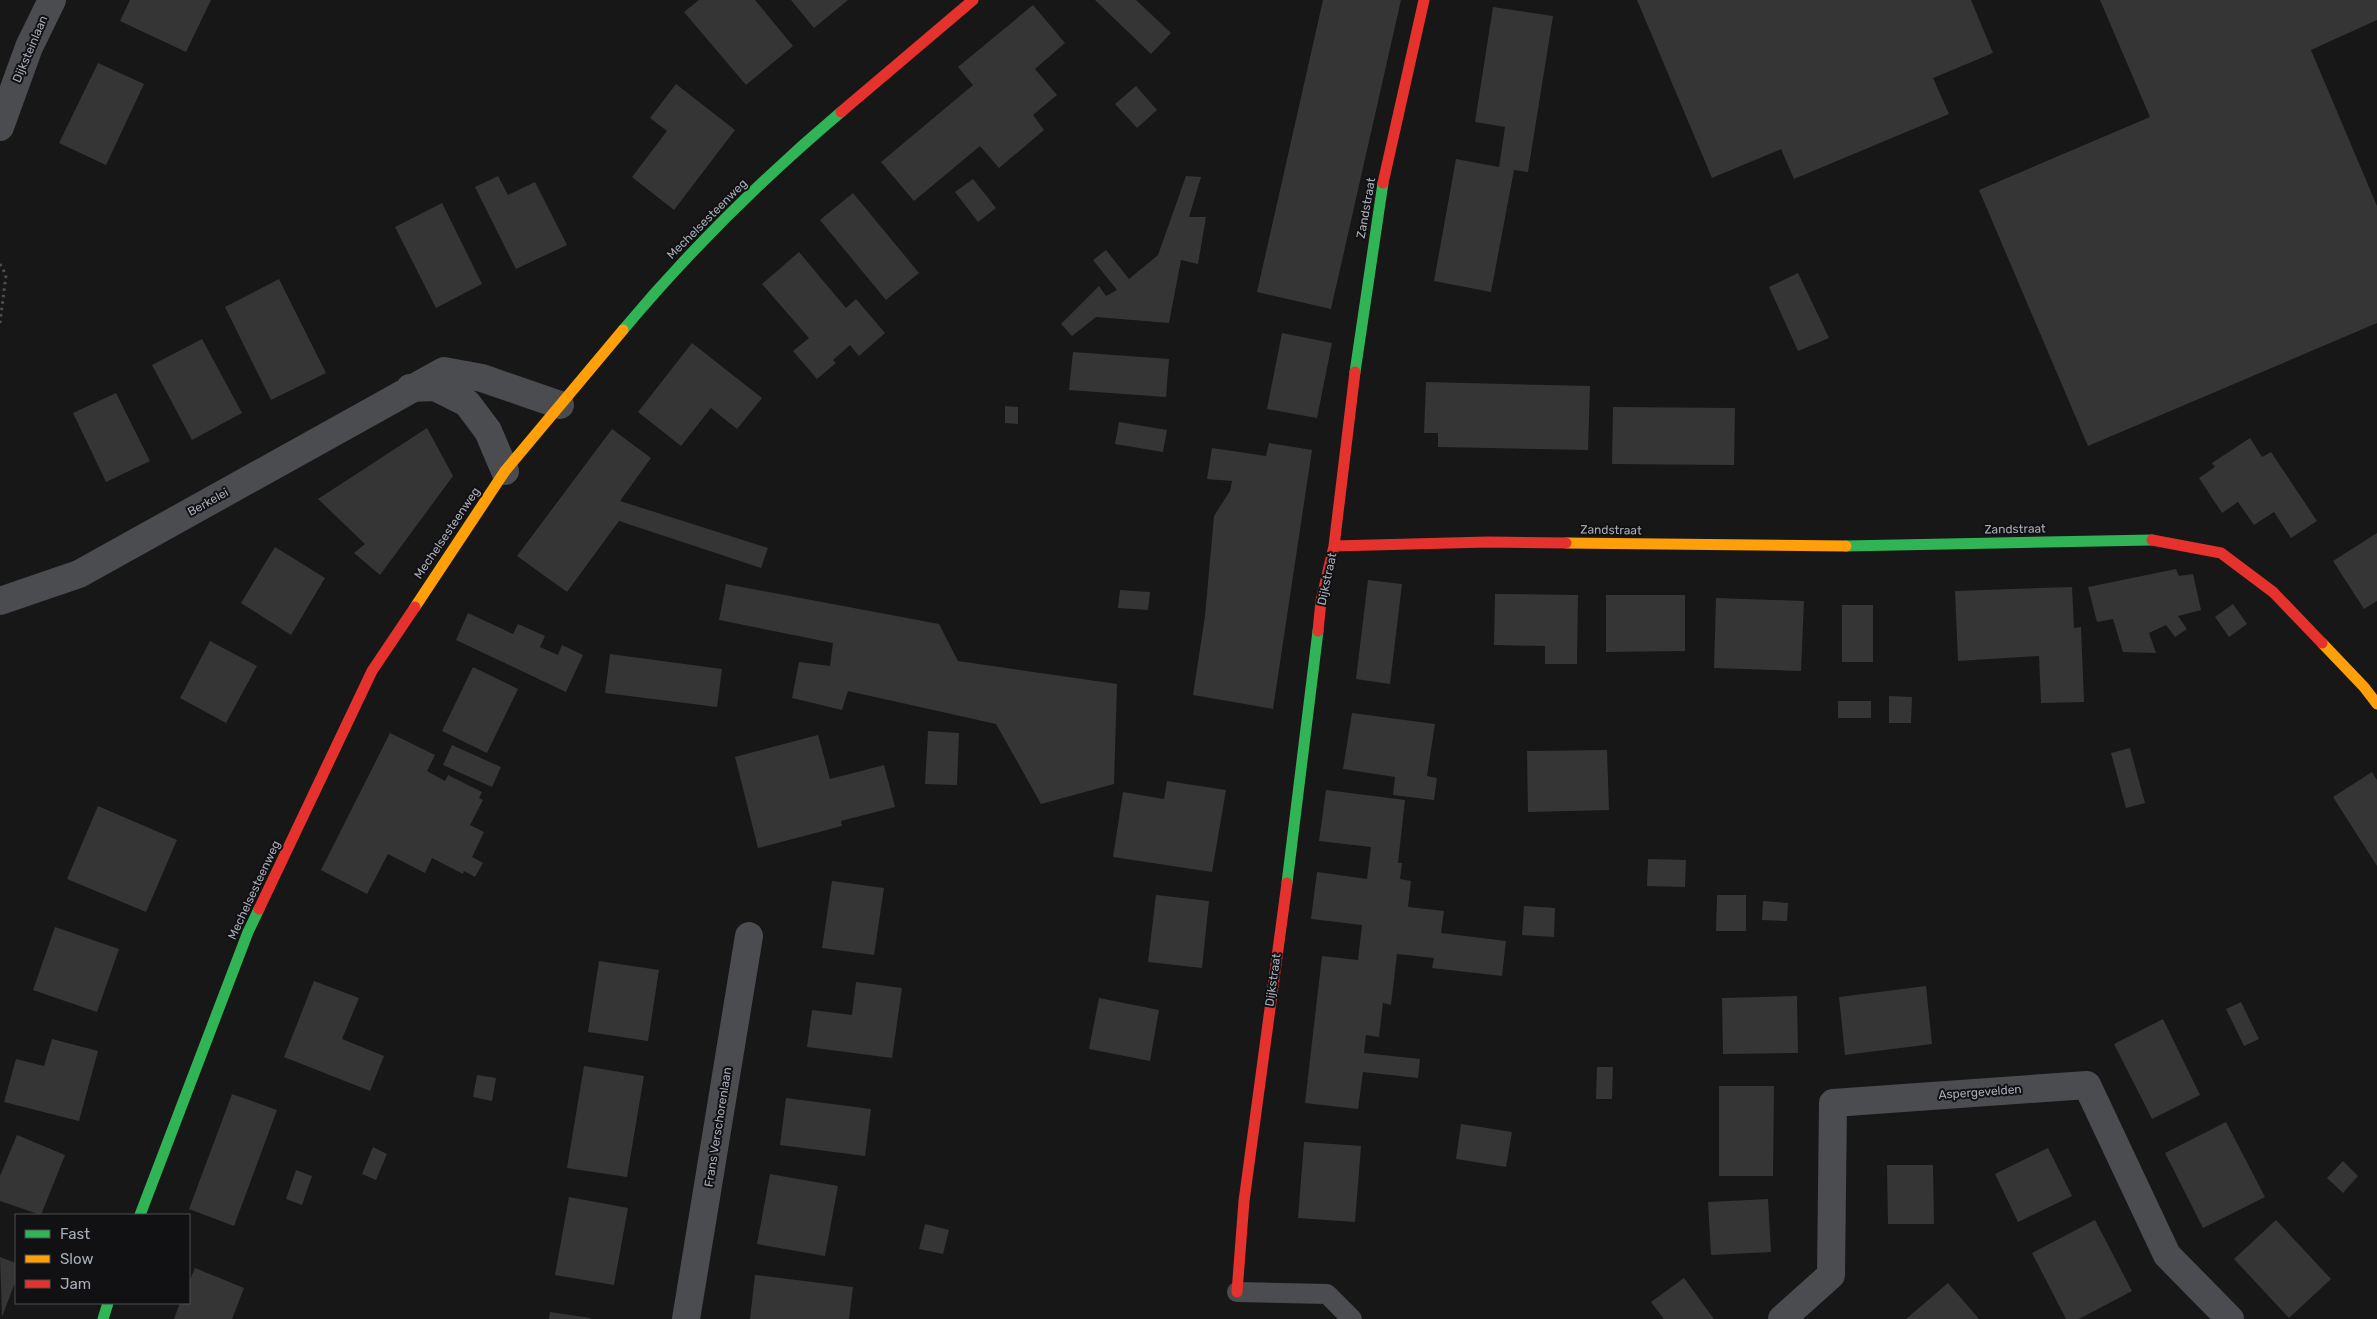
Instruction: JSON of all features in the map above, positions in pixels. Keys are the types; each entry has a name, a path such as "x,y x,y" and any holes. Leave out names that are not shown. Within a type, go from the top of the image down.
{"street":[{"name":"Dijksteinlaan","path":"0,127 28,47 52,0"},
{"name":"Mechelsesteenweg","path":"140,1214 248,932 372,670 505,470 643,306 706,236 802,145 973,0"},
{"name":"Zandstraat","path":"1424,0 1379,200 1345,444 1334,546 1488,542 1863,546 2157,540 2221,553 2273,592 2357,680 2377,704"},
{"name":"Berkelei","path":"0,600 80,574 410,388 444,371 482,378 560,405"},
{"name":"Berkelei","path":"410,388 435,387 467,403 488,431 505,470"},
{"name":"Dijkstraat","path":"1238,1292 1244,1202 1307,726 1321,601 1334,546"},
{"name":"Frans Verschorenlaan","path":"686,1319 750,936"},
{"name":"Aspergevelden","path":"1782,1319 1831,1275 1833,1103 2087,1085 2167,1255 2230,1319"},
{"path":"103,1319 108,1304"}],"lane":[{"name":"Dijkstraat","path":"1238,1292 1328,1294 1352,1319"}],"path":[{"path":"0,264 6,275 0,323"}],"building":[{"path":"130,0 211,0 186,52 120,21"},
{"path":"699,0 755,0 793,46 746,85 684,12"},
{"path":"791,0 848,0 814,28"},
{"path":"1095,0 1136,0 1171,33 1151,54"},
{"path":"1323,0 1401,0 1331,309 1257,292"},
{"path":"1637,0 1971,0 1993,53 1933,78 1949,114 1794,179 1781,149 1712,178"},
{"path":"2100,0 2377,0 2377,20 2311,50 2377,206 2377,323 2088,446 1979,190 2150,117"},
{"path":"1033,5 1065,43 1035,69 1057,95 1033,115 1044,130 999,168 980,146 914,201 881,162 973,85 958,67"},
{"path":"1493,7 1553,16 1528,172 1514,170 1491,292 1434,281 1456,159 1499,167 1505,127 1475,122"},
{"path":"98,63 144,84 106,165 59,143"},
{"path":"676,84 735,130 674,210 632,177 667,131 650,118"},
{"path":"1136,86 1157,110 1137,128 1115,104"},
{"path":"498,176 508,195 535,182 567,245 516,269 475,187"},
{"path":"1186,176 1201,177 1189,217 1206,217 1198,264 1181,260 1169,323 1096,317 1072,336 1061,324 1099,286 1106,296 1117,290 1093,260 1106,250 1129,279 1158,255"},
{"path":"973,179 996,208 978,222 955,192"},
{"path":"853,193 919,273 886,300 820,220"},
{"path":"442,203 482,284 436,308 395,227"},
{"path":"799,252 846,308 856,299 885,333 859,356 850,345 833,360 836,363 817,379 793,351 809,338 762,284"},
{"path":"1798,273 1829,338 1798,351 1769,287"},
{"path":"279,279 326,373 271,400 225,307"},
{"path":"1282,333 1332,343 1317,418 1267,409"},
{"path":"202,339 242,413 192,440 152,365"},
{"path":"692,343 762,398 737,429 711,408 681,446 638,412"},
{"path":"1073,352 1169,359 1166,397 1069,390"},
{"path":"1426,382 1590,386 1588,450 1438,447 1438,433 1424,433"},
{"path":"116,393 150,461 106,482 73,413"},
{"path":"1005,406 1018,407 1018,424 1005,423"},
{"path":"1613,407 1735,408 1734,465 1612,464"},
{"path":"1119,422 1167,430 1163,452 1115,444"},
{"path":"427,428 453,476 380,575 354,553 365,544 318,499"},
{"path":"612,429 651,458 620,501 768,548 761,568 619,521 567,592 517,556"},
{"path":"2250,438 2262,457 2271,452 2317,521 2291,538 2274,512 2254,525 2238,502 2222,513 2199,478 2215,467 2212,463"},
{"path":"1269,443 1312,450 1273,709 1193,695 1205,616 1214,516 1230,491 1232,481 1207,479 1212,448 1266,456"},
{"path":"2377,533 2377,601 2364,609 2333,561"},
{"path":"275,547 325,578 291,635 241,603"},
{"path":"2176,569 2179,576 2193,574 2201,610 2178,616 2187,629 2175,637 2166,625 2149,633 2156,653 2123,652 2113,619 2097,622 2088,587"},
{"path":"1368,580 1402,584 1390,684 1356,679"},
{"path":"726,584 939,624 958,661 1117,684 1114,784 1041,804 996,724 848,691 842,710 792,698 799,662 830,666 833,643 719,620"},
{"path":"2072,587 2074,628 2081,627 2084,702 2041,703 2039,656 1958,661 1955,591"},
{"path":"1120,590 1150,592 1148,610 1118,608"},
{"path":"1495,594 1578,595 1577,664 1545,664 1545,646 1494,645"},
{"path":"1606,595 1685,595 1685,651 1606,652"},
{"path":"1716,598 1804,601 1801,671 1714,668"},
{"path":"2233,604 2247,624 2229,637 2215,617"},
{"path":"1842,605 1873,605 1873,662 1842,662"},
{"path":"468,613 513,634 518,624 545,636 540,647 558,655 562,645 583,655 566,692 456,640"},
{"path":"210,641 257,666 226,723 180,698"},
{"path":"610,654 722,669 717,707 605,693"},
{"path":"473,667 518,689 487,753 442,731"},
{"path":"1889,696 1912,697 1911,723 1889,723"},
{"path":"1838,701 1871,701 1871,718 1838,718"},
{"path":"1352,713 1435,724 1427,776 1437,778 1434,800 1393,795 1395,777 1343,769"},
{"path":"928,731 959,733 957,785 925,784"},
{"path":"390,733 435,755 427,771 445,781 448,775 482,792 479,798 483,800 470,825 484,832 472,857 483,863 475,877 464,871 463,874 432,858 425,873 388,854 367,894 321,870"},
{"path":"818,735 830,779 884,765 895,807 841,821 842,826 758,848 735,757"},
{"path":"452,745 501,767 492,787 443,765"},
{"path":"2130,748 2145,803 2126,808 2111,753"},
{"path":"1607,750 1609,810 1528,812 1527,751"},
{"path":"2372,772 2377,780 2377,866 2333,797"},
{"path":"1167,781 1226,790 1212,872 1113,857 1123,792 1164,799"},
{"path":"1326,790 1405,800 1398,863 1402,863 1400,879 1411,881 1408,907 1444,911 1441,933 1506,941 1502,976 1432,968 1434,958 1397,954 1391,1005 1383,1003 1379,1037 1366,1035 1364,1053 1420,1059 1418,1078 1363,1072 1358,1109 1305,1103 1322,956 1358,960 1362,925 1311,919 1317,872 1367,879 1371,847 1319,841"},
{"path":"98,806 177,840 146,912 67,879"},
{"path":"1648,859 1686,860 1685,887 1647,886"},
{"path":"832,881 884,888 874,955 822,948"},
{"path":"1156,895 1209,901 1202,968 1148,962"},
{"path":"1717,895 1746,895 1746,931 1716,931"},
{"path":"1763,901 1788,903 1787,921 1762,920"},
{"path":"1524,906 1555,908 1554,937 1522,935"},
{"path":"55,927 119,949 97,1012 33,990"},
{"path":"599,961 659,970 648,1041 588,1032"},
{"path":"314,981 359,998 342,1039 384,1056 370,1091 284,1057"},
{"path":"856,982 902,988 892,1058 807,1047 812,1010 852,1015"},
{"path":"1926,986 1932,1044 1845,1055 1839,997"},
{"path":"1797,996 1798,1053 1723,1054 1722,998"},
{"path":"1099,998 1159,1010 1150,1061 1089,1049"},
{"path":"2241,1002 2259,1039 2244,1046 2226,1009"},
{"path":"2163,1019 2200,1095 2152,1119 2114,1044"},
{"path":"52,1039 98,1051 79,1121 4,1102 16,1059 44,1066"},
{"path":"584,1066 644,1076 627,1177 567,1168"},
{"path":"1597,1067 1613,1067 1612,1099 1596,1099"},
{"path":"477,1075 496,1078 492,1101 473,1097"},
{"path":"1719,1086 1774,1086 1773,1176 1719,1176"},
{"path":"232,1094 277,1110 234,1226 189,1209"},
{"path":"786,1098 871,1109 865,1156 780,1145"},
{"path":"2226,1122 2265,1197 2203,1228 2165,1153"},
{"path":"1461,1124 1512,1132 1506,1167 1456,1159"},
{"path":"17,1135 65,1155 41,1214 0,1201 0,1176"},
{"path":"1304,1142 1361,1146 1355,1222 1298,1218"},
{"path":"373,1147 387,1154 376,1180 362,1174"},
{"path":"2048,1148 2072,1196 2018,1222 1995,1174"},
{"path":"2343,1161 2358,1176 2343,1193 2327,1178"},
{"path":"1887,1165 1933,1165 1934,1224 1888,1224"},
{"path":"296,1170 312,1176 302,1205 286,1199"},
{"path":"770,1174 838,1186 825,1256 757,1244"},
{"path":"569,1197 628,1208 614,1285 555,1275"},
{"path":"1768,1199 1771,1252 1711,1255 1708,1202"},
{"path":"2095,1220 2132,1291 2079,1319 2066,1319 2032,1253"},
{"path":"2276,1220 2331,1279 2289,1318 2234,1259"},
{"path":"925,1224 949,1230 943,1254 919,1249"},
{"path":"0,1257 15,1263 15,1283 2,1317"},
{"path":"195,1268 244,1288 232,1319 174,1319 180,1304 190,1304 190,1280"},
{"path":"755,1275 853,1287 849,1319 750,1319"},
{"path":"1684,1278 1714,1319 1664,1319 1651,1302"},
{"path":"1948,1283 1979,1319 1906,1319"},
{"path":"550,1312 591,1318 549,1319"}],"traffic: fast":[{"path":"623,330 727,216 841,112"},
{"path":"1355,372 1383,183"},
{"path":"1846,546 2152,540"},
{"path":"1287,883 1318,631"},
{"path":"140,1214 248,932 259,909"},
{"path":"103,1319 108,1304"}],"traffic: slow":[{"path":"415,607 505,471 623,330"},
{"path":"1566,543 1846,546"},
{"path":"2322,643 2364,687 2377,704"}],"traffic: jam":[{"path":"841,112 973,0"},
{"path":"1383,183 1424,0"},
{"path":"1318,631 1321,601 1334,546 1355,372"},
{"path":"2152,540 2221,553 2273,592 2322,643"},
{"path":"1334,546 1488,542 1566,543"},
{"path":"259,909 372,671 415,607"},
{"path":"1237,1292 1244,1201 1287,883"}]}
